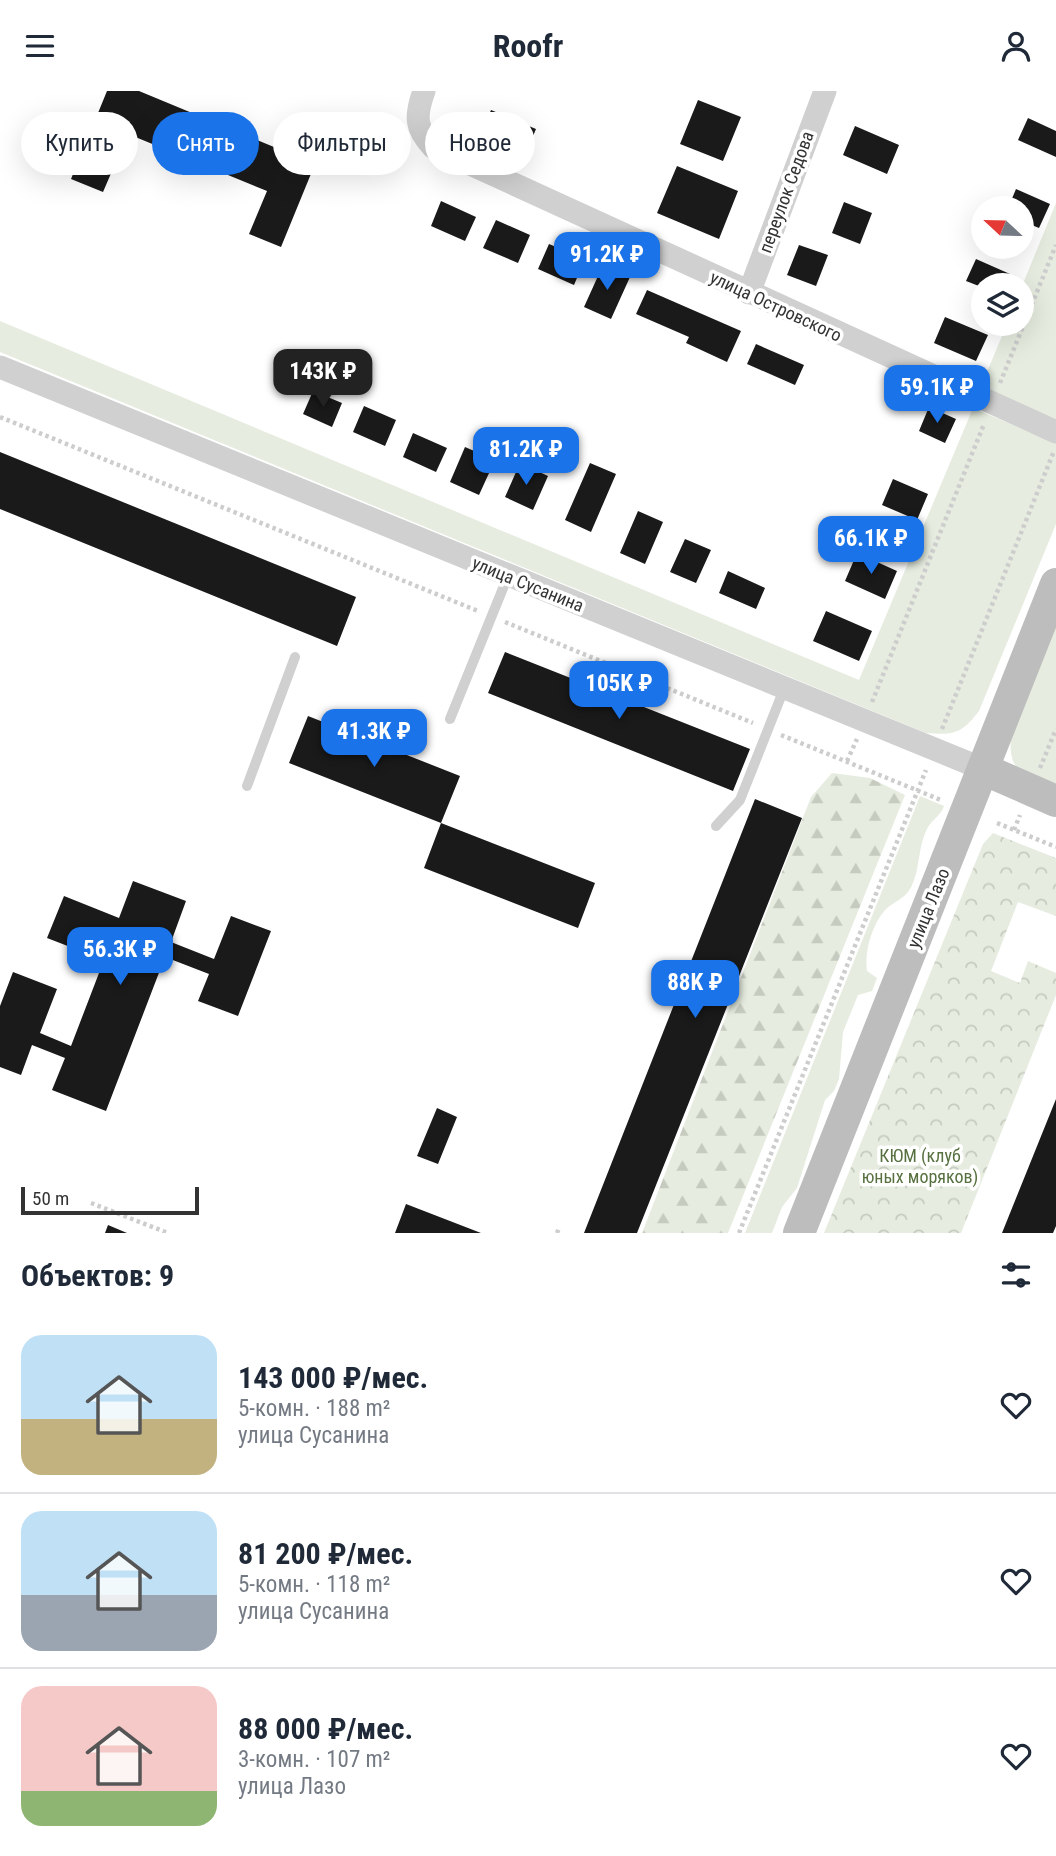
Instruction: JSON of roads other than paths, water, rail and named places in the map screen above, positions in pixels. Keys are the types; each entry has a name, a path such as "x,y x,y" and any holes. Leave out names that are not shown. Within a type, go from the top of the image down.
{"main road":[{"name":"улица Лазо","path":"799,1233 1056,584"},
{"name":"улица Сусанина","path":"983,769 1056,801"}],"street":[{"name":"переулок Седова","path":"749,293 825,91"},
{"name":"улица Островского","path":"423,95 419,132 433,147 1056,432"},
{"name":"улица Сусанина","path":"0,367 983,769"}],"lane":[{"path":"450,719 508,576"},
{"path":"247,786 295,657"},
{"path":"716,826 740,800 784,689"}],"park label":[{"name":"КЮМ (клуб юных моряков)","path":"920,1166"}]}
